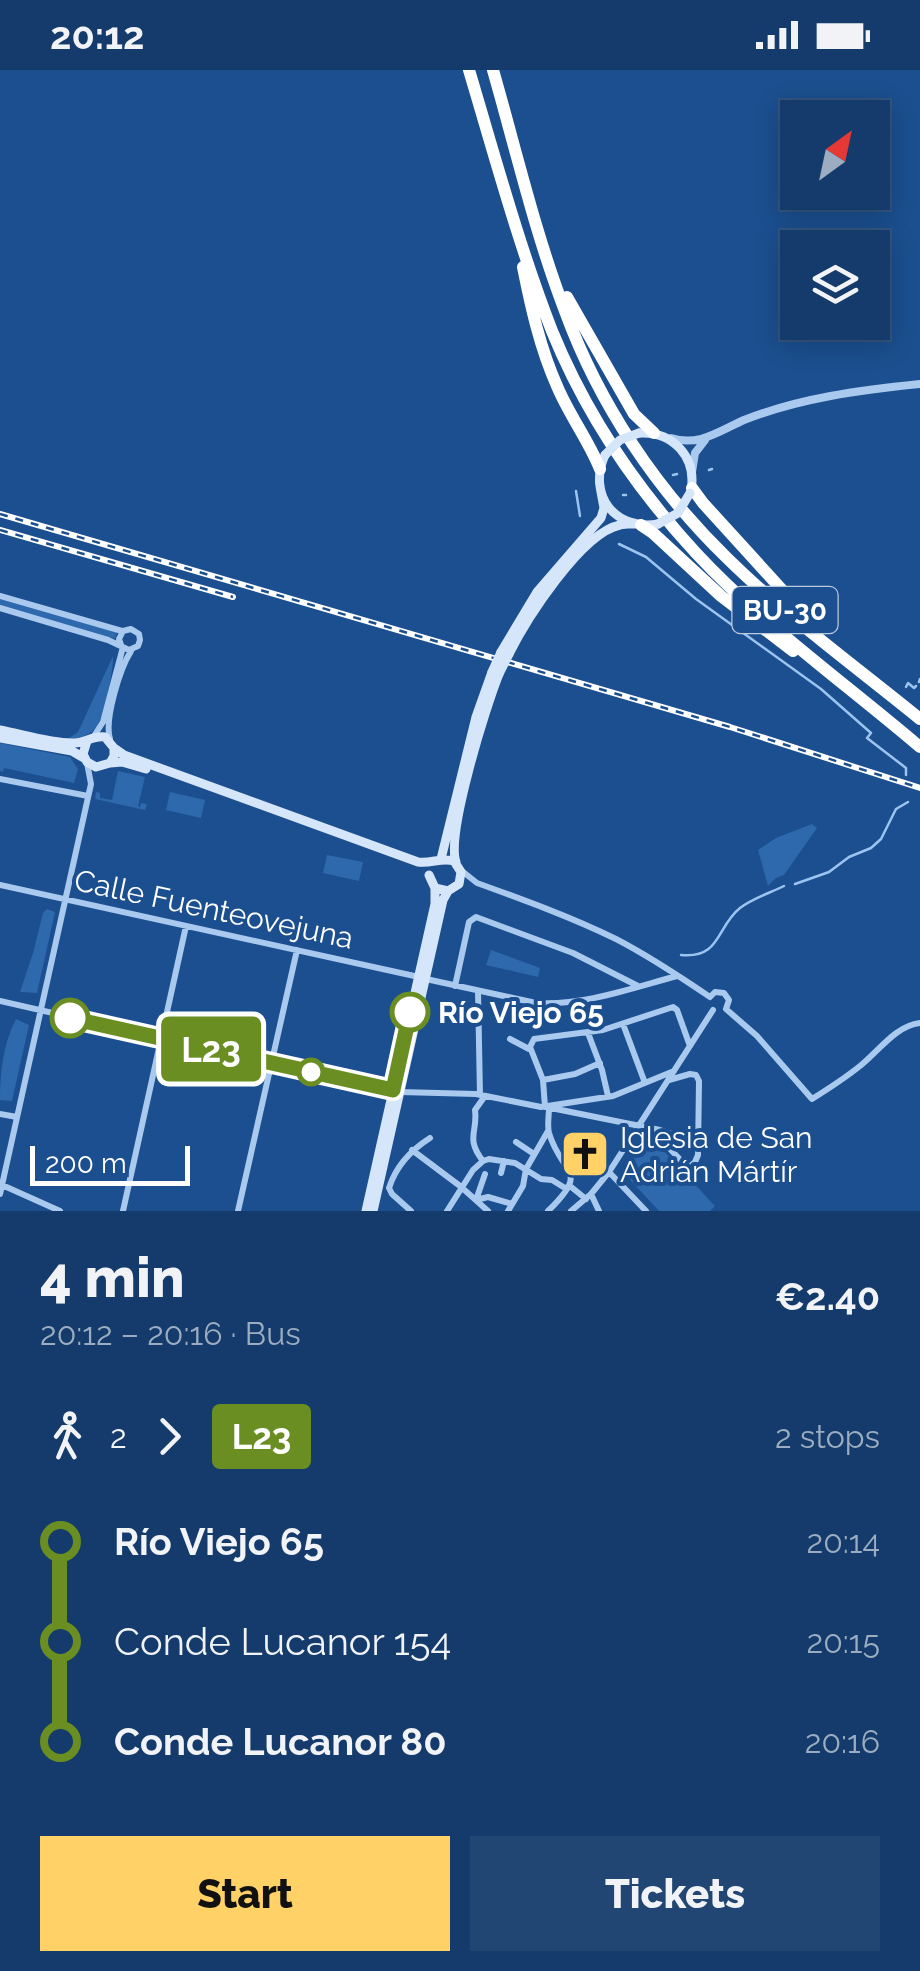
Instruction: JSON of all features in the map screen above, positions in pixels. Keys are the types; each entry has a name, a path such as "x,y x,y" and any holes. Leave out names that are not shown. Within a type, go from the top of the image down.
{"highway":[{"name":"BU-30","path":"468,70 553,334 608,439 652,502 696,553 744,600 920,747"},
{"name":"BU-30","path":"493,70 565,313 604,396 646,464 689,518 755,585 917,717"},
{"path":"508,120 568,298 634,414 652,433"},
{"path":"506,192 544,354 568,411 603,462"},
{"path":"691,491 803,614 917,717"},
{"path":"638,525 746,616 920,747"}],"main road":[{"path":"429,875 439,861 476,717 495,673 505,653 537,592 602,518 603,462 620,440 652,433 680,447 692,472 691,491 678,513 658,524 610,529 575,558 505,653"},
{"path":"601,492 616,515 638,525"},
{"path":"422,978 442,906 448,891 459,884 459,867 453,854 457,826 495,673"},
{"path":"0,730 69,743 100,735 111,740 124,755 418,862 450,860 459,867"},
{"path":"0,738 72,751 91,766 122,762 164,774 429,875 436,888 435,904 371,1207"},
{"path":"85,760 82,749 90,738"},
{"path":"106,765 114,756 111,740"},
{"path":"436,888 448,891"},
{"path":"371,1207 397,1091"}],"street":[{"path":"652,433 686,442 790,405 920,384"},
{"path":"692,472 695,453 709,437"},
{"path":"0,596 138,634 140,643 132,649 124,666 108,722 111,740"},
{"path":"0,608 132,649"},
{"path":"90,738 103,722 124,631"},
{"path":"85,760 91,784"},
{"path":"60,1211 1,1189 88,796 91,784 106,765"},
{"path":"0,779 88,796"},
{"path":"459,867 477,883 590,927 710,996"},
{"path":"459,884 477,883"},
{"name":"Calle Fuenteovejuna","path":"0,886 550,1004 678,976"},
{"path":"455,986 470,922 476,917 579,956 640,986"},
{"path":"123,1211 186,926"},
{"path":"238,1211 296,950"},
{"path":"660,980 665,974 663,966"},
{"path":"478,991 482,1095 474,1110 472,1132 483,1161"},
{"path":"724,993 729,1000 726,1008 713,1010 710,996 724,993"},
{"path":"0,1002 397,1091 482,1095 640,1125 698,1143"},
{"path":"530,1046 544,1036 588,1033 674,1007 690,1046"},
{"path":"726,1008 757,1036 812,1099 864,1064 899,1030 920,1023"},
{"path":"571,1211 609,1172 713,1010"},
{"path":"623,1024 646,1084"},
{"path":"588,1033 608,1096"},
{"path":"510,1039 530,1046 537,1060 548,1130 571,1176 570,1186 548,1211"},
{"path":"543,1080 575,1074 600,1063"},
{"path":"547,1107 608,1096 674,1070"},
{"path":"652,1129 690,1169 697,1160 698,1081 694,1074 668,1081"},
{"path":"0,1114 17,1118"},
{"path":"476,1200 488,1197 510,1208 548,1130"},
{"path":"412,1211 389,1188 412,1150 430,1138"},
{"path":"501,1173 518,1144 534,1154"},
{"path":"412,1150 488,1211"},
{"path":"446,1211 483,1161 508,1161 540,1179 552,1180 565,1188 570,1186 588,1196 599,1211"},
{"path":"609,1172 646,1211"},
{"path":"476,1200 484,1174"},
{"path":"380,1179 385,1183 392,1179"},
{"path":"371,1207 392,1194"}],"shaded area":[{"path":"0,598 117,632 115,639 0,605"},
{"path":"113,656 99,723 86,735 66,740 78,732"},
{"path":"0,743 70,757 78,769 74,783 4,768 0,771"},
{"path":"118,771 145,777 138,806 147,804 145,810 95,799 96,792 100,798 112,800"},
{"path":"170,792 205,800 201,818 166,810"},
{"path":"812,824 817,828 784,875 768,886 758,850 776,838"},
{"path":"327,855 363,862 359,881 323,873"},
{"path":"47,909 55,912 37,993 20,992 43,913"},
{"path":"491,950 540,968 538,977 486,965"},
{"path":"16,1019 29,1025 12,1101 0,1100 3,1058"},
{"path":"648,1134 715,1206 710,1211 659,1211 622,1171"}],"waterway":[{"path":"673,475 677,474"},
{"path":"576,491 580,516"},
{"path":"619,544 646,557 696,599 821,689 871,733 867,738 906,768 906,775"},
{"path":"906,687 908,683 916,686"},
{"path":"795,884 829,872 849,857 871,848 881,839 896,809 908,802"},
{"path":"681,955 704,952 740,908 784,886"}],"railway":[{"path":"0,514 730,727 920,788"},
{"path":"0,530 233,597"}],"bus line":[{"name":"L23","path":"70,1018 393,1090 410,1012"}],"place":[{"name":"Río Viejo 65","path":"410,1012"},
{"name":"Iglesia de San Adrián Mártír","path":"585,1154"}]}
